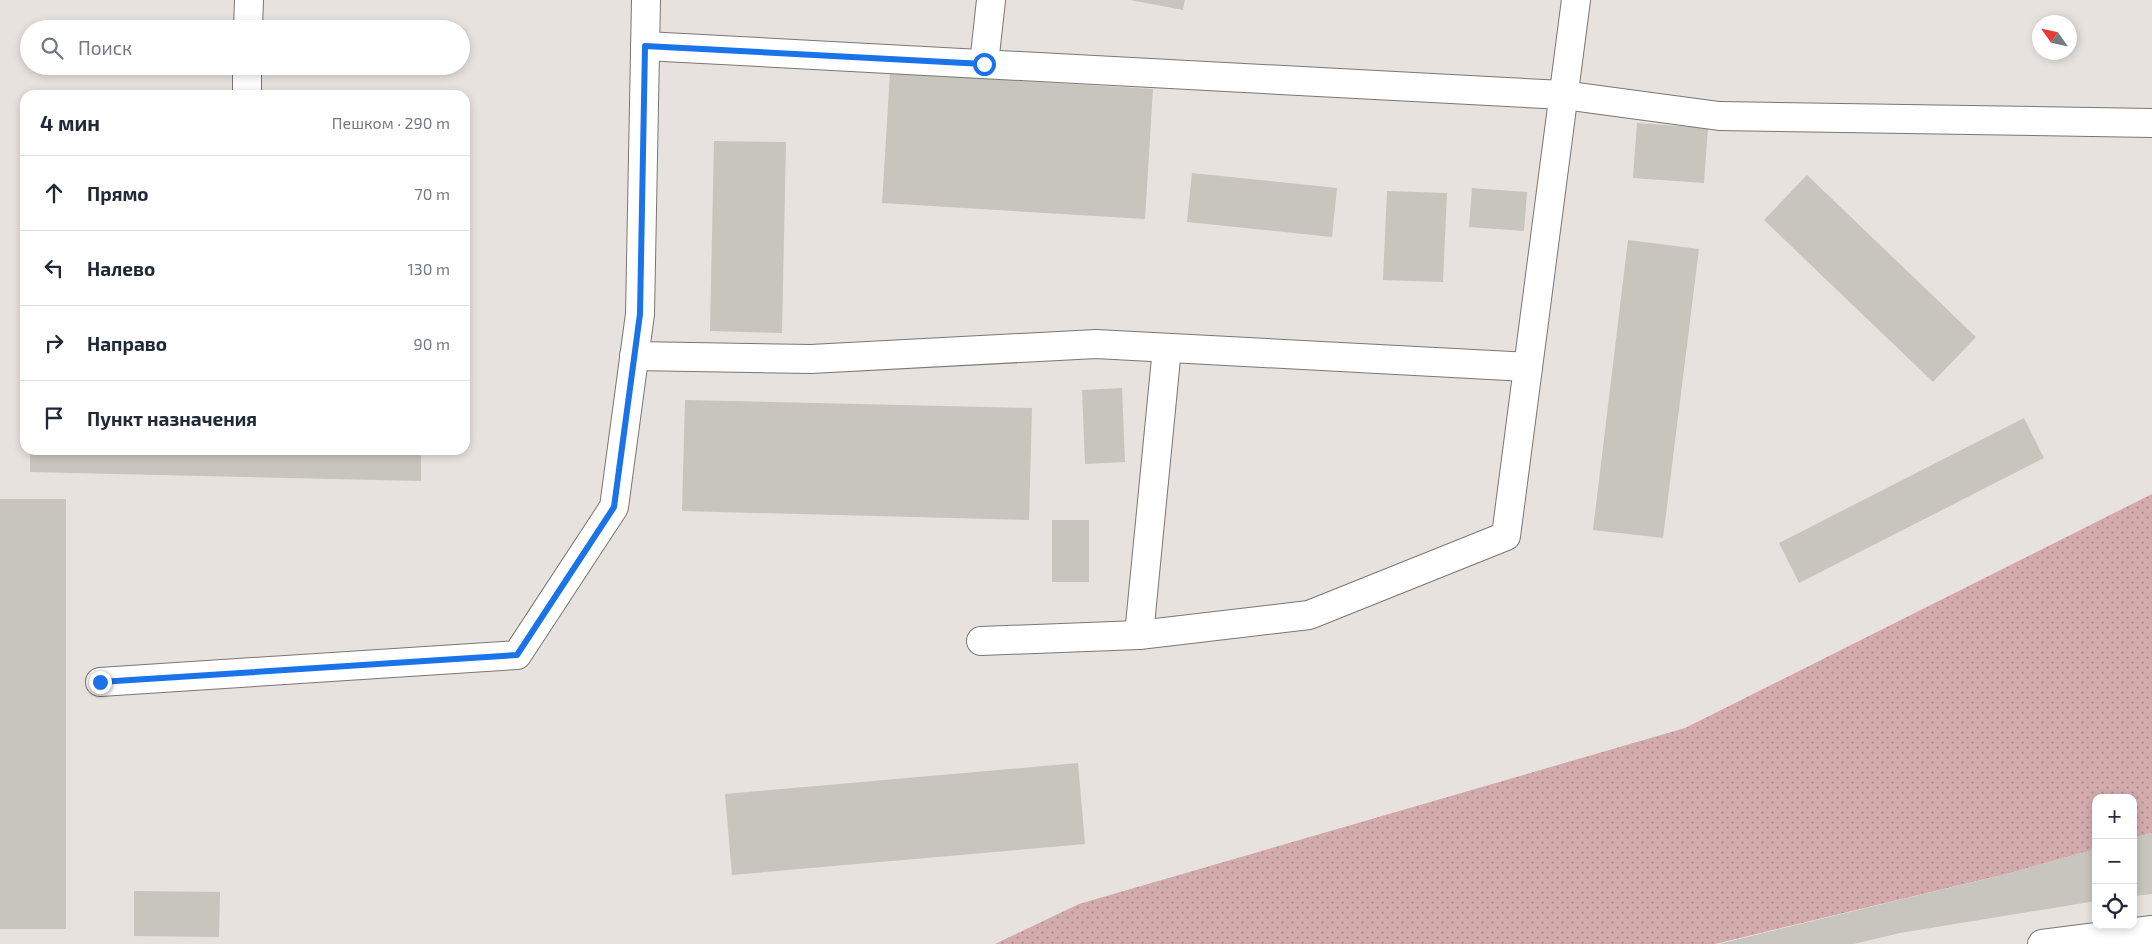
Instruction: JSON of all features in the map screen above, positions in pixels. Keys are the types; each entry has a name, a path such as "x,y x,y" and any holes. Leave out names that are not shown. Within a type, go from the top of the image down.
{"lane":[{"path":"248,20 249,0"},
{"path":"100,682 517,655 614,507 640,314 646,0"},
{"path":"984,64 991,0"},
{"path":"981,641 1139,635 1309,615 1506,536 1576,0"},
{"path":"645,46 1563,95 1719,116 2152,123"},
{"path":"247,75 247,90"},
{"path":"634,356 811,359 1096,344 1528,367"},
{"path":"1139,635 1167,348"},
{"path":"2042,944 2152,930"}],"shaded area":[{"path":"2152,494 2152,833 2137,837 2137,794 2092,794 2092,850 2010,873 1715,944 995,944 1079,904 1685,728"}],"building":[{"path":"1130,0 1185,0 1183,10"},
{"path":"890,73 1153,89 1145,219 882,203"},
{"path":"1637,123 1708,128 1704,183 1633,178"},
{"path":"714,141 786,142 782,333 710,331"},
{"path":"1192,173 1337,188 1332,237 1187,222"},
{"path":"1807,175 1976,337 1933,382 1764,220"},
{"path":"1472,188 1527,192 1524,231 1469,227"},
{"path":"1387,191 1447,193 1443,282 1383,280"},
{"path":"1628,240 1699,249 1663,538 1593,530"},
{"path":"1122,388 1125,462 1085,464 1082,390"},
{"path":"685,400 1032,408 1029,520 682,511"},
{"path":"2024,418 2044,458 1799,583 1779,543"},
{"path":"30,455 421,455 421,481 30,472"},
{"path":"0,499 66,499 66,929 0,929"},
{"path":"1052,520 1089,520 1089,582 1052,582"},
{"path":"1078,763 1085,844 732,875 725,794"},
{"path":"2152,833 2152,894 2137,896 2137,837"},
{"path":"2092,850 2092,902 1900,933 1854,944 1719,944 2010,873"},
{"path":"134,891 220,892 219,937 134,936"}],"route":[{"path":"100,682 517,655 614,507 640,314 645,46 984,64"}]}
